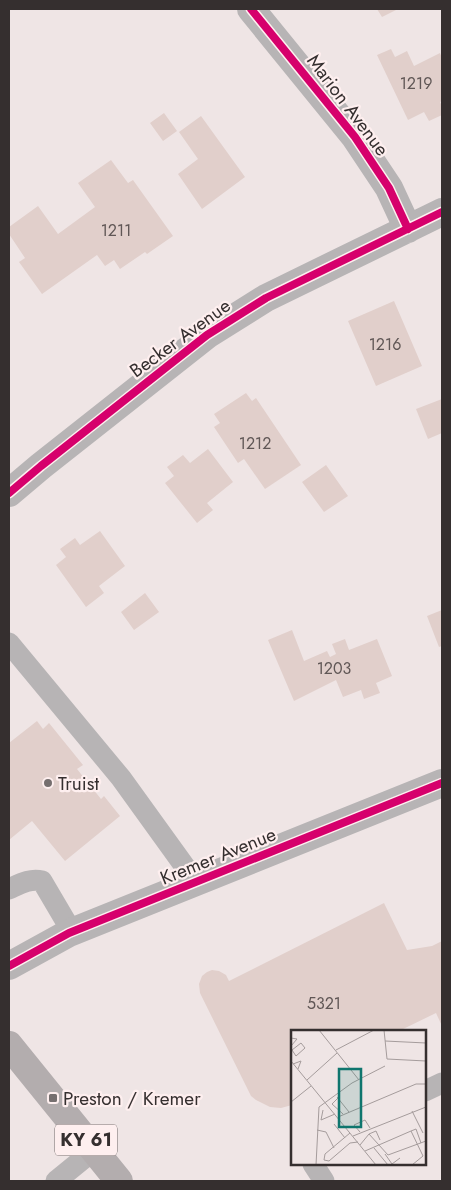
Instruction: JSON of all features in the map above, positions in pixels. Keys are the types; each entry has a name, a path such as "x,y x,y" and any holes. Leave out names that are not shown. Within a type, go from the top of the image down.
{"main road":[{"name":"KY 61","path":"9,1045 119,1181"}],"street":[{"name":"Marion Avenue","path":"251,9 355,137 389,188 408,229"},
{"name":"Becker Avenue","path":"9,493 207,335 266,298 442,212"},
{"name":"Kremer Avenue","path":"9,966 72,932 442,783"}],"lane":[{"path":"9,643 121,778 196,882"},
{"path":"9,888 35,880 42,881 72,932"},
{"path":"426,1091 442,1083"},
{"path":"56,1181 94,1150"},
{"path":"314,1165 324,1181"}],"building":[{"path":"377,9 398,9 382,17"},
{"path":"391,49 395,57 407,51 414,66 440,53 442,58 442,101 440,102 442,115 429,121 424,112 408,120 377,55"},
{"path":"164,113 177,131 163,141 150,123"},
{"path":"201,116 245,177 202,209 178,174 198,159 179,132"},
{"path":"111,160 128,183 133,180 173,236 147,254 145,252 120,269 114,260 105,266 97,255 42,294 19,262 25,258 9,234 9,227 38,206 58,234 95,207 78,183"},
{"path":"394,301 422,366 376,386 348,321"},
{"path":"246,393 252,401 256,398 301,465 265,489 244,459 238,463 214,427 220,423 214,414"},
{"path":"442,399 442,433 428,439 416,409"},
{"path":"208,449 233,482 207,503 213,510 197,523 165,483 174,476 167,467 183,455 190,463"},
{"path":"326,465 348,496 324,512 302,482"},
{"path":"100,531 125,566 99,586 104,593 86,607 56,565 66,557 60,549 75,538 80,545"},
{"path":"145,593 159,612 134,630 121,612"},
{"path":"442,610 442,646 439,647 427,616"},
{"path":"292,630 304,661 327,651 330,657 336,654 332,644 345,639 349,650 377,639 392,676 376,683 380,693 364,699 361,690 343,697 336,680 294,701 268,640"},
{"name":"Truist","path":"37,721 43,729 49,723 83,765 77,769 101,799 104,796 120,816 65,861 32,821 9,840 9,743"},
{"path":"384,903 407,950 432,946 442,941 442,1026 436,1013 401,1030 291,1030 291,1105 281,1108 270,1107 251,1096 200,993 199,984 202,976 207,972 212,970 219,971 226,975 229,981"}],"cycle path":[{"path":"251,9 355,137 389,188 408,229"},
{"path":"9,493 207,335 266,298 442,212"},
{"path":"9,966 69,933 442,783"}],"place":[{"name":"Truist","path":"48,783"},
{"name":"Preston / Kremer","path":"53,1098"}]}
